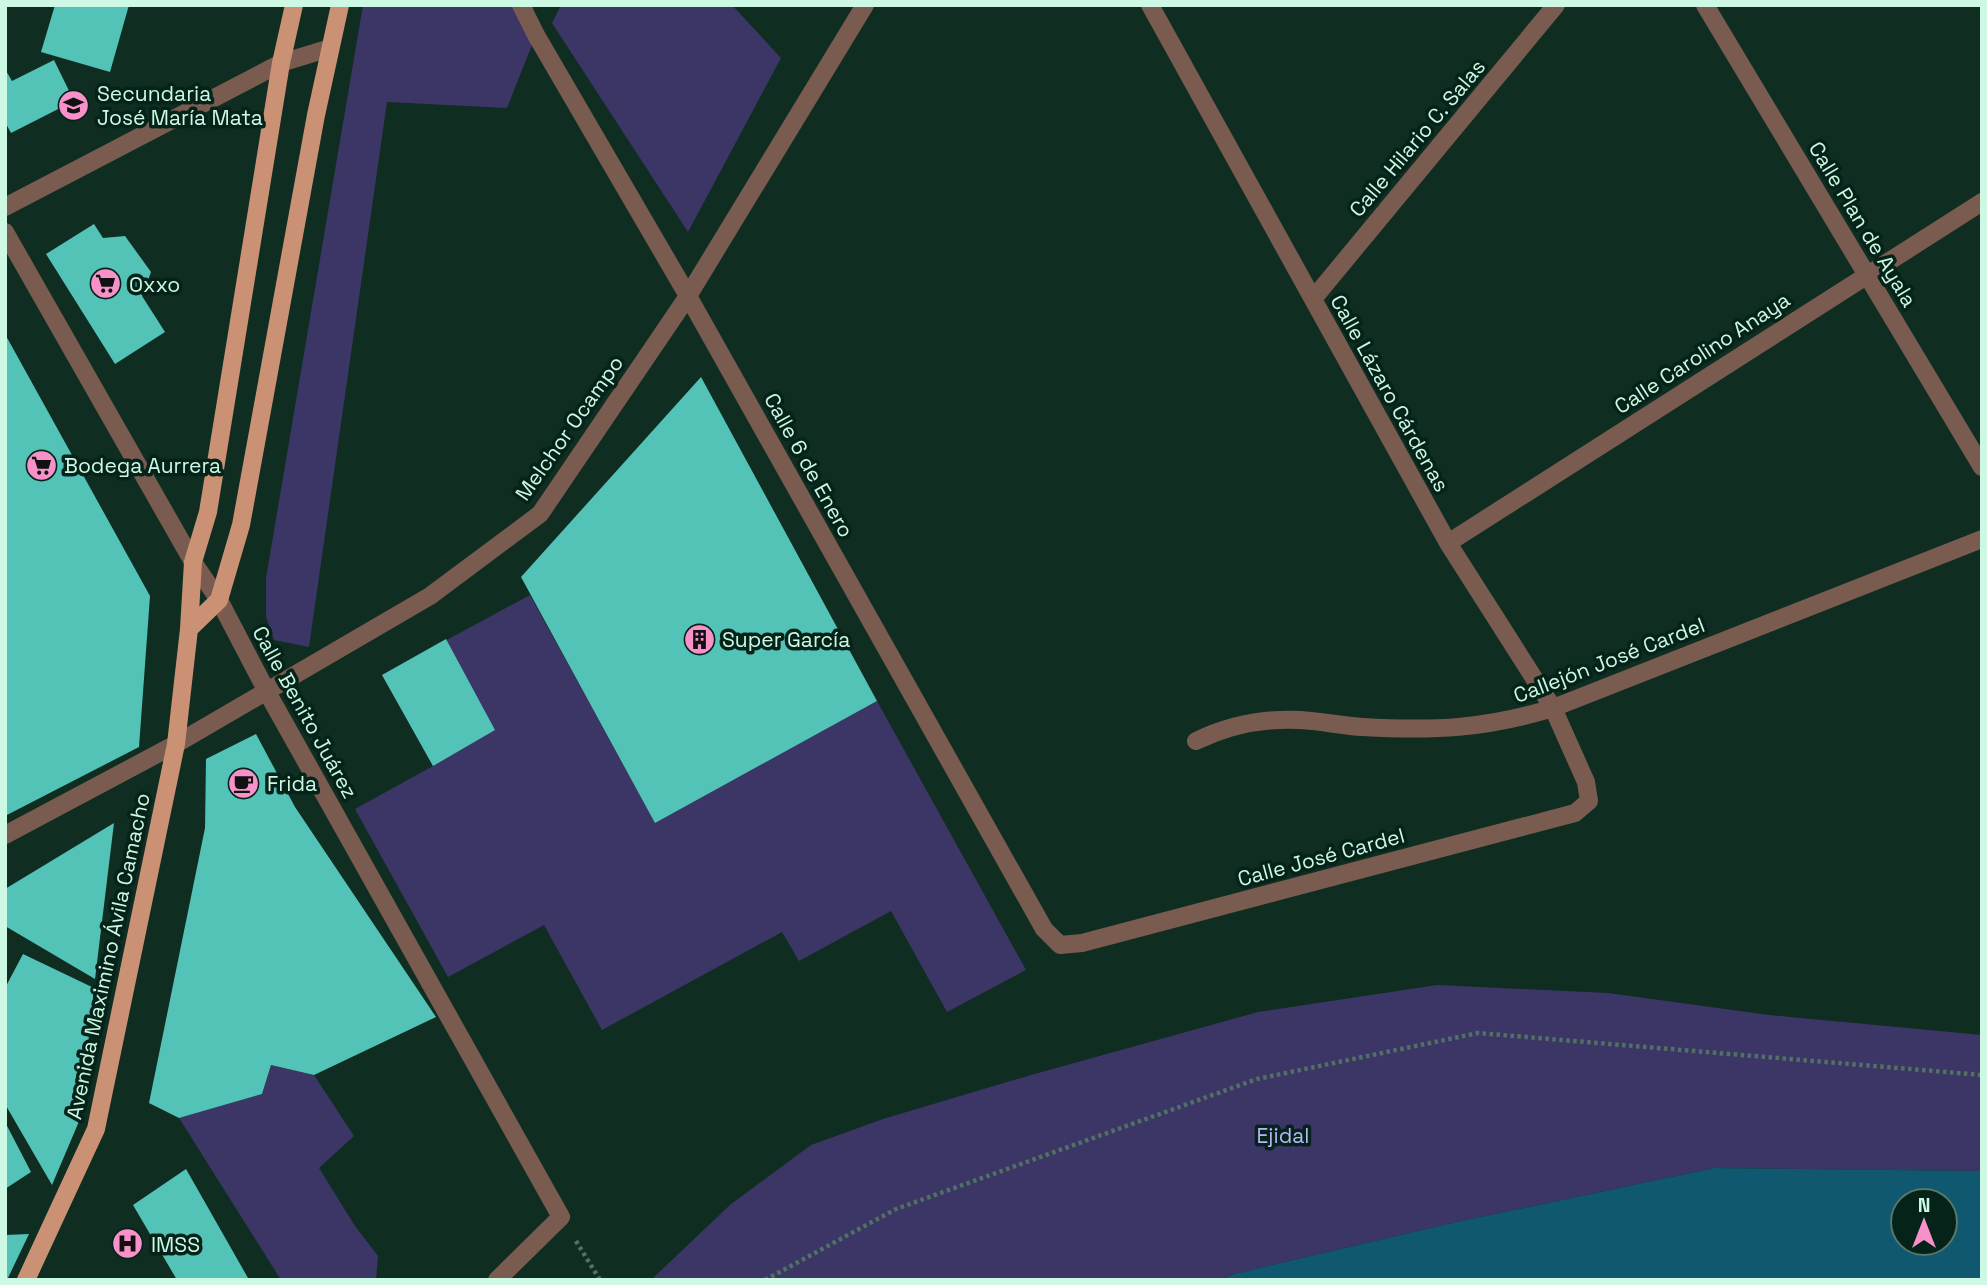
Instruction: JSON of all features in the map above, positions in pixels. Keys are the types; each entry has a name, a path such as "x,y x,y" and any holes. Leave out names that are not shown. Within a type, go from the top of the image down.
{"main road":[{"name":"Avenida Maximino Ávila Camacho","path":"26,1280 96,1129 176,744 189,629 193,562 208,512 281,63 294,5"},
{"path":"189,629 219,600 241,525 313,129 340,5"}],"street":[{"name":"Calle 6 de Enero","path":"522,5 1044,929 1060,945"},
{"name":"Melchor Ocampo","path":"5,835 176,744 430,596 540,514 688,296 865,5"},
{"name":"Calle Lázaro Cárdenas","path":"1150,5 1448,543 1553,708 1586,782 1589,801"},
{"name":"Calle Hilario C. Salas","path":"1313,299 1556,5"},
{"name":"Calle Plan de Ayala","path":"1705,5 1982,467"},
{"path":"5,207 281,63 330,48"},
{"name":"Calle Carolino Anaya","path":"1448,543 1982,202"},
{"name":"Calle Benito Juárez","path":"5,232 193,562 219,600 267,692 561,1217"},
{"name":"Callejón José Cardel","path":"1196,741 1223,728 1253,722 1298,720 1361,727 1452,729 1515,720 1553,708 1982,539"},
{"name":"Calle José Cardel","path":"1060,945 1082,943 1575,813 1589,801"},
{"path":"497,1280 561,1217"}],"path":[{"path":"765,1280 896,1209 1256,1079 1478,1033 1982,1075"},
{"path":"561,1217 600,1280"}],"green space":[{"path":"363,5 533,5 536,35 507,108 387,102 309,647 274,640 266,617 266,578"},
{"path":"561,5 732,5 781,58 688,232 552,23"},
{"path":"530,595 655,822 877,701 1026,970 947,1012 891,911 799,961 782,932 602,1030 544,925 448,977 355,809 433,766 382,675"},
{"name":"Ejidal","path":"1437,985 1608,993 1769,1015 1982,1035 1982,1171 1714,1168 1452,1223 1234,1274 1221,1280 651,1280 731,1204 811,1145 883,1119 1258,1012"},
{"path":"271,1065 314,1075 354,1136 319,1168 355,1226 378,1256 376,1280 281,1280 179,1118 262,1094"}],"water":[{"path":"1714,1168 1982,1171 1982,1280 1221,1280 1234,1274 1452,1223"}],"building":[{"path":"55,5 129,5 110,72 41,52"},
{"path":"54,60 74,101 11,133 5,122 5,69 12,81"},
{"name":"Oxxo","path":"94,224 103,238 125,236 151,272 142,296 165,332 115,364 46,254"},
{"name":"Bodega Aurrera","path":"5,334 150,596 139,747 5,816"},
{"name":"Super García","path":"701,377 877,701 655,823 521,577"},
{"path":"446,639 495,730 433,766 382,675"},
{"path":"256,734 295,807 436,1017 314,1075 271,1065 262,1094 179,1118 149,1103 205,828 206,759"},
{"path":"114,823 95,979 5,926 5,889"},
{"path":"23,954 94,988 80,1119 52,1185 5,1104 5,988"},
{"path":"5,1122 31,1172 5,1189"},
{"path":"186,1169 248,1278 246,1280 177,1280 133,1205"},
{"path":"29,1234 7,1280 5,1280 5,1235"}],"place":[{"name":"Secundaria José María Mata","path":"74,105"},
{"name":"Oxxo","path":"106,284"},
{"name":"Bodega Aurrera","path":"41,465"},
{"name":"Super García","path":"699,639"},
{"name":"Frida","path":"244,783"},
{"name":"IMSS","path":"128,1244"}]}
